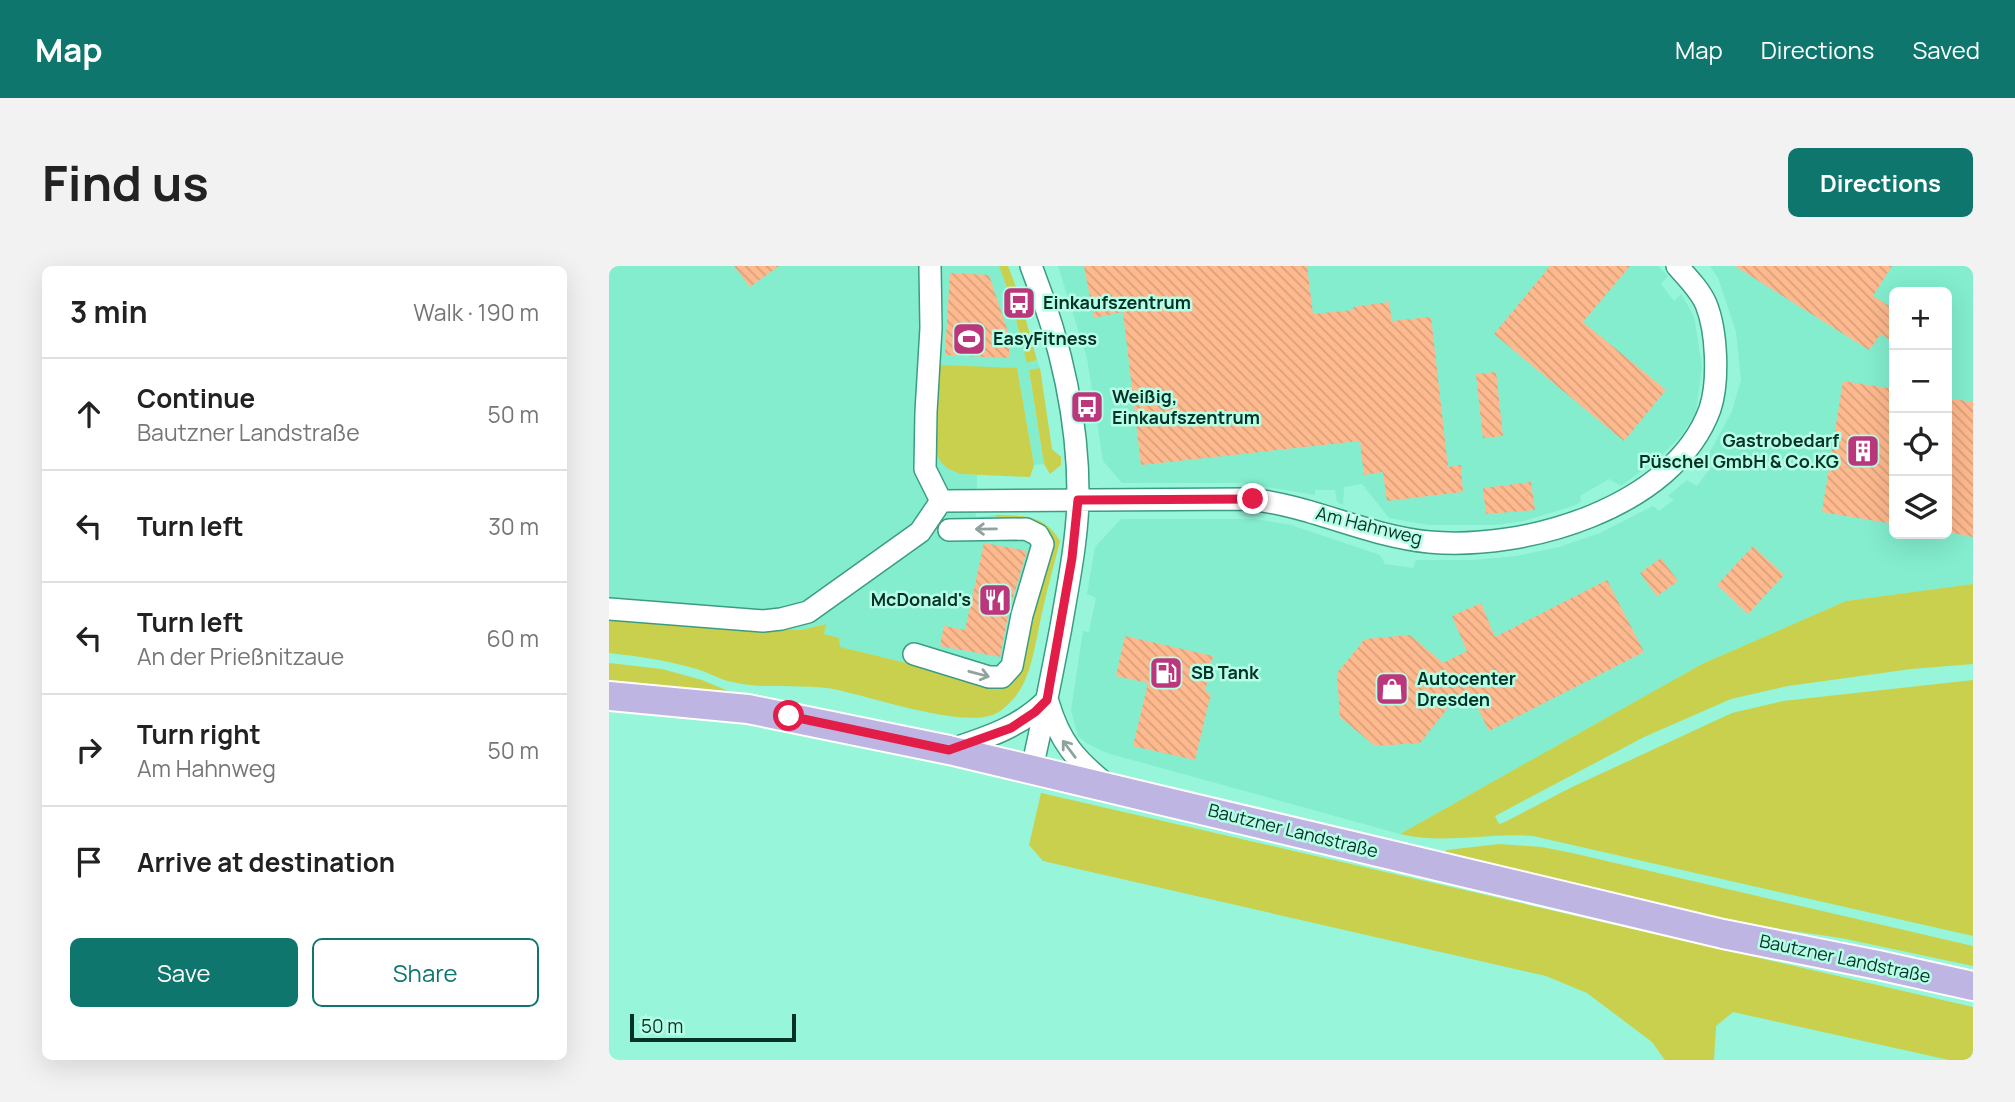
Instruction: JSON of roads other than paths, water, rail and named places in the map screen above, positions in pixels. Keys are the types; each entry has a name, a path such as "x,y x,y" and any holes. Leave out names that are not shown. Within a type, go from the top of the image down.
{"main road":[{"name":"Bautzner Landstraße","path":"609,696 748,709 949,750 1709,931 1973,986"}],"street":[{"path":"609,609 763,621 781,620 808,612 920,532 941,501 925,469 931,328 930,266"},
{"path":"1031,266 1061,352 1075,438 1078,500 1072,558 1032,768"},
{"name":"Am Hahnweg","path":"941,501 1253,499 1296,507 1378,531 1428,542 1471,543 1547,532 1589,518 1664,473 1688,448 1706,420 1714,397 1716,370 1713,336 1706,304 1677,266"},
{"path":"914,654 989,677 1002,677 1012,666 1022,615 1044,544 1038,535 1026,528 949,530"},
{"path":"949,750 1011,728 1029,717 1047,700"},
{"path":"1047,700 1060,736 1069,750 1108,786"}],"place":[{"name":"Einkaufszentrum","path":"1019,303"},
{"name":"EasyFitness","path":"969,339"},
{"name":"Weißig, Einkaufszentrum","path":"1087,407"},
{"name":"Gastrobedarf Püschel GmbH & Co.KG","path":"1863,451"},
{"name":"McDonald's","path":"995,600"},
{"name":"SB Tank","path":"1166,673"},
{"name":"Autocenter Dresden","path":"1392,689"}]}
